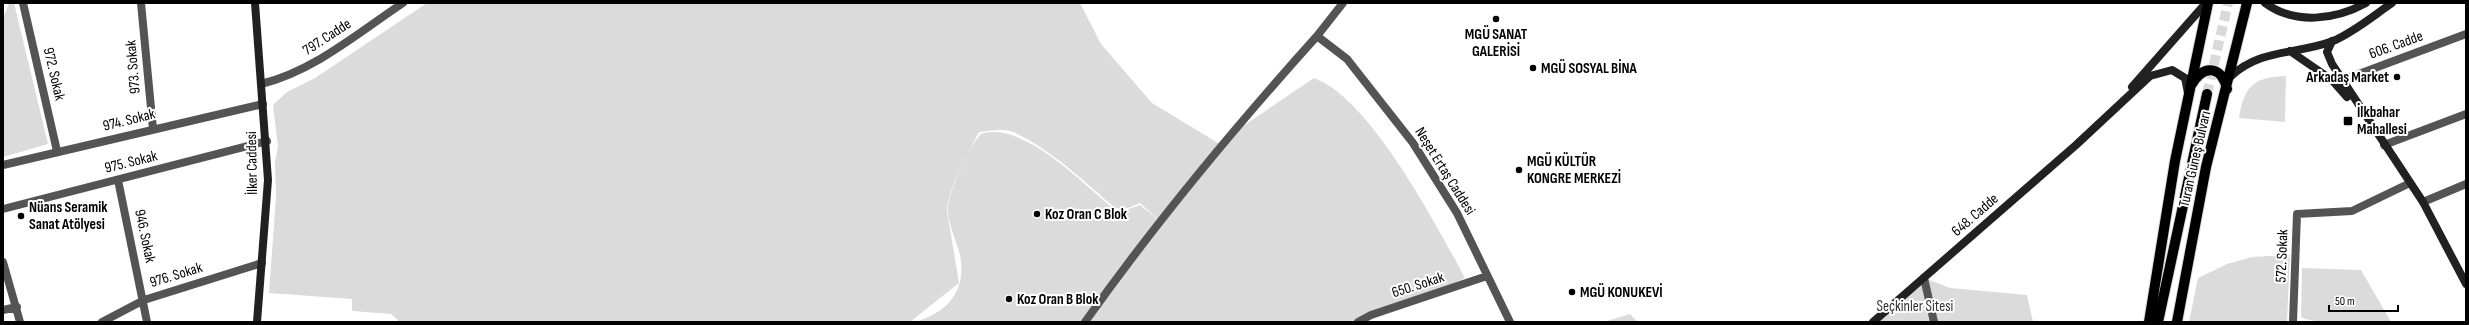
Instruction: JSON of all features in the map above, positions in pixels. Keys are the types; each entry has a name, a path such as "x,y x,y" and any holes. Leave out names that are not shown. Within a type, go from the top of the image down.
{"main road":[{"name":"İlker Caddesi","path":"255,3 268,180 257,322"},
{"name":"Turan Güneş Bulvarı","path":"2149,322 2188,100 2207,3"},
{"path":"2095,128 2207,3"},
{"name":"Turan Güneş Bulvarı","path":"2177,322 2206,167 2230,77 2247,3"},
{"path":"2265,3 2284,14 2312,17 2341,14 2366,3"},
{"path":"2230,77 2242,66 2257,58 2332,41 2392,3"},
{"path":"2332,41 2328,47 2328,57 2340,83 2423,202 2463,273 2466,284"},
{"path":"2290,51 2340,83"},
{"path":"2095,128 2150,76 2161,71 2172,70 2185,78 2188,100"},
{"path":"2191,86 2200,75 2210,70 2222,75 2227,89"},
{"path":"2158,322 2207,94"},
{"name":"648. Cadde","path":"1872,322 2095,128"}],"street":[{"name":"972. Sokak","path":"23,3 57,151"},
{"name":"973. Sokak","path":"141,3 153,129"},
{"name":"797. Cadde","path":"261,84 282,79 309,66 403,3"},
{"path":"1086,322 1131,259 1232,131 1317,36 1343,3"},
{"name":"606. Cadde","path":"2340,83 2466,34"},
{"name":"Neşet Ertaş Caddesi","path":"1317,36 1335,48 1357,71 1413,143 1457,213 1510,322"},
{"name":"974. Sokak","path":"3,165 57,151 263,104"},
{"path":"2384,145 2466,114"},
{"name":"975. Sokak","path":"3,209 266,141"},
{"name":"946. Sokak","path":"118,180 144,300 147,322"},
{"name":"572. Sokak","path":"2293,322 2297,214 2352,212 2410,183"},
{"path":"2423,202 2466,184"},
{"path":"3,262 17,307 20,322"},
{"name":"976. Sokak","path":"102,322 144,300 262,263"},
{"name":"650. Sokak","path":"1358,322 1371,315 1487,276"},
{"path":"1924,278 1934,322"},
{"path":"3,310 17,307"}],"green space":[{"path":"9,3 14,3 48,144 3,157 3,18"},
{"path":"427,3 1080,3 1101,44 1152,103 1218,143 1314,78 1335,90 1357,110 1379,136 1400,166 1420,197 1465,278 1451,285 1381,310 1353,322 915,322 928,318 947,305 959,287 961,264 959,251 952,232 948,212 951,194 959,171 968,152 959,170 951,190 947,211 959,283 910,322 400,322 391,314 352,311 352,299 269,293 276,196 275,162 278,147 273,105 287,92 315,78","holes":["1001,130 1013,132 1053,156 1115,208 1128,208 1140,203 1161,222 1140,205 1129,209 1115,210 1053,158 1016,137 998,132 981,134 971,148 979,132"]},
{"path":"2286,76 2285,122 2239,118 2244,98 2252,85 2266,78"},
{"path":"2290,255 2287,322 2189,322 2198,278 2227,264 2252,257"},
{"path":"2302,268 2361,270 2391,322 2330,322 2307,320 2301,317"},
{"name":"Seçkinler Sitesi","path":"1924,278 1950,288 2027,295 2033,322 1873,322"},
{"path":"1630,314 1638,322 1604,322"}],"tunnel":[{"path":"2207,94 2228,3"}],"place":[{"name":"MGÜ SANAT GALERİSİ","path":"1496,19"},
{"name":"MGÜ SOSYAL BİNA","path":"1533,68"},
{"name":"Arkadaş Market","path":"2397,77"},
{"name":"İlkbahar Mahallesi","path":"2348,121"},
{"name":"MGÜ KÜLTÜR KONGRE MERKEZİ","path":"1519,170"},
{"name":"Koz Oran C Blok","path":"1037,214"},
{"name":"Nüans Seramik Sanat Atölyesi","path":"21,216"},
{"name":"MGÜ KONUKEVİ","path":"1572,292"},
{"name":"Koz Oran B Blok","path":"1009,299"}]}
